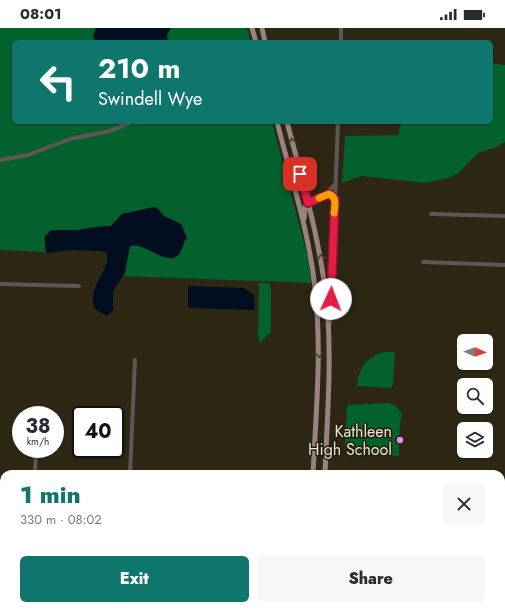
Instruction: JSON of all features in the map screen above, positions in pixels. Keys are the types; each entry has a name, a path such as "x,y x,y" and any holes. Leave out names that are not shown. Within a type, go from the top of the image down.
{"main road":[{"path":"252,28 255,40"},
{"path":"262,28 265,40"},
{"path":"278,124 304,224 315,288 318,329 318,381 314,470"},
{"path":"288,124 322,264 327,308 329,380 325,470"},
{"path":"304,224 304,212 308,203"}],"street":[{"path":"340,40 341,28"},
{"path":"0,160 28,155 70,139 110,132 128,124"},
{"path":"329,344 338,124"},
{"path":"308,203 325,195 332,189 335,183"},
{"path":"295,190 304,187"},
{"path":"325,195 331,195 335,199"},
{"path":"431,214 505,216"},
{"path":"423,262 505,265"},
{"path":"0,284 79,286"},
{"path":"130,470 135,360"},
{"path":"35,470 36,458"}],"green space":[{"path":"0,28 247,28 250,40 12,40 12,124 273,124 307,254 312,283 123,276 130,246 137,245 165,257 183,247 185,232 181,224 164,216 154,207 122,214 111,226 79,230 51,230 44,238 46,252 0,250"},
{"path":"493,63 505,65 505,142 497,147 478,153 457,174 448,178 425,183 362,176 342,183 345,136 398,135 401,124 493,124"},
{"path":"259,283 269,283 271,290 271,332 260,343 258,336"},
{"path":"384,352 395,352 393,385 391,388 357,386 359,374 364,364 378,354"},
{"path":"390,403 396,406 402,414 400,423 399,456 353,454 345,444 347,405"}],"water":[{"path":"96,28 171,28 167,35 168,40 95,40 93,36"},
{"path":"154,207 157,208 164,216 181,224 187,238 179,255 171,258 165,258 135,245 130,246 125,273 113,291 113,311 107,316 95,309 93,301 96,287 105,267 107,253 102,251 72,250 47,253 45,249 45,236 51,230 79,230 111,226 122,214"},
{"path":"188,286 244,288 254,295 255,310 190,308 188,306"}],"slow traffic":[{"path":"319,198 329,194 333,196 335,199 334,213"}],"place":[{"name":"Kathleen High School","path":"400,440"}],"route":[{"path":"300,174 308,203 329,194 335,199 331,299"}]}
